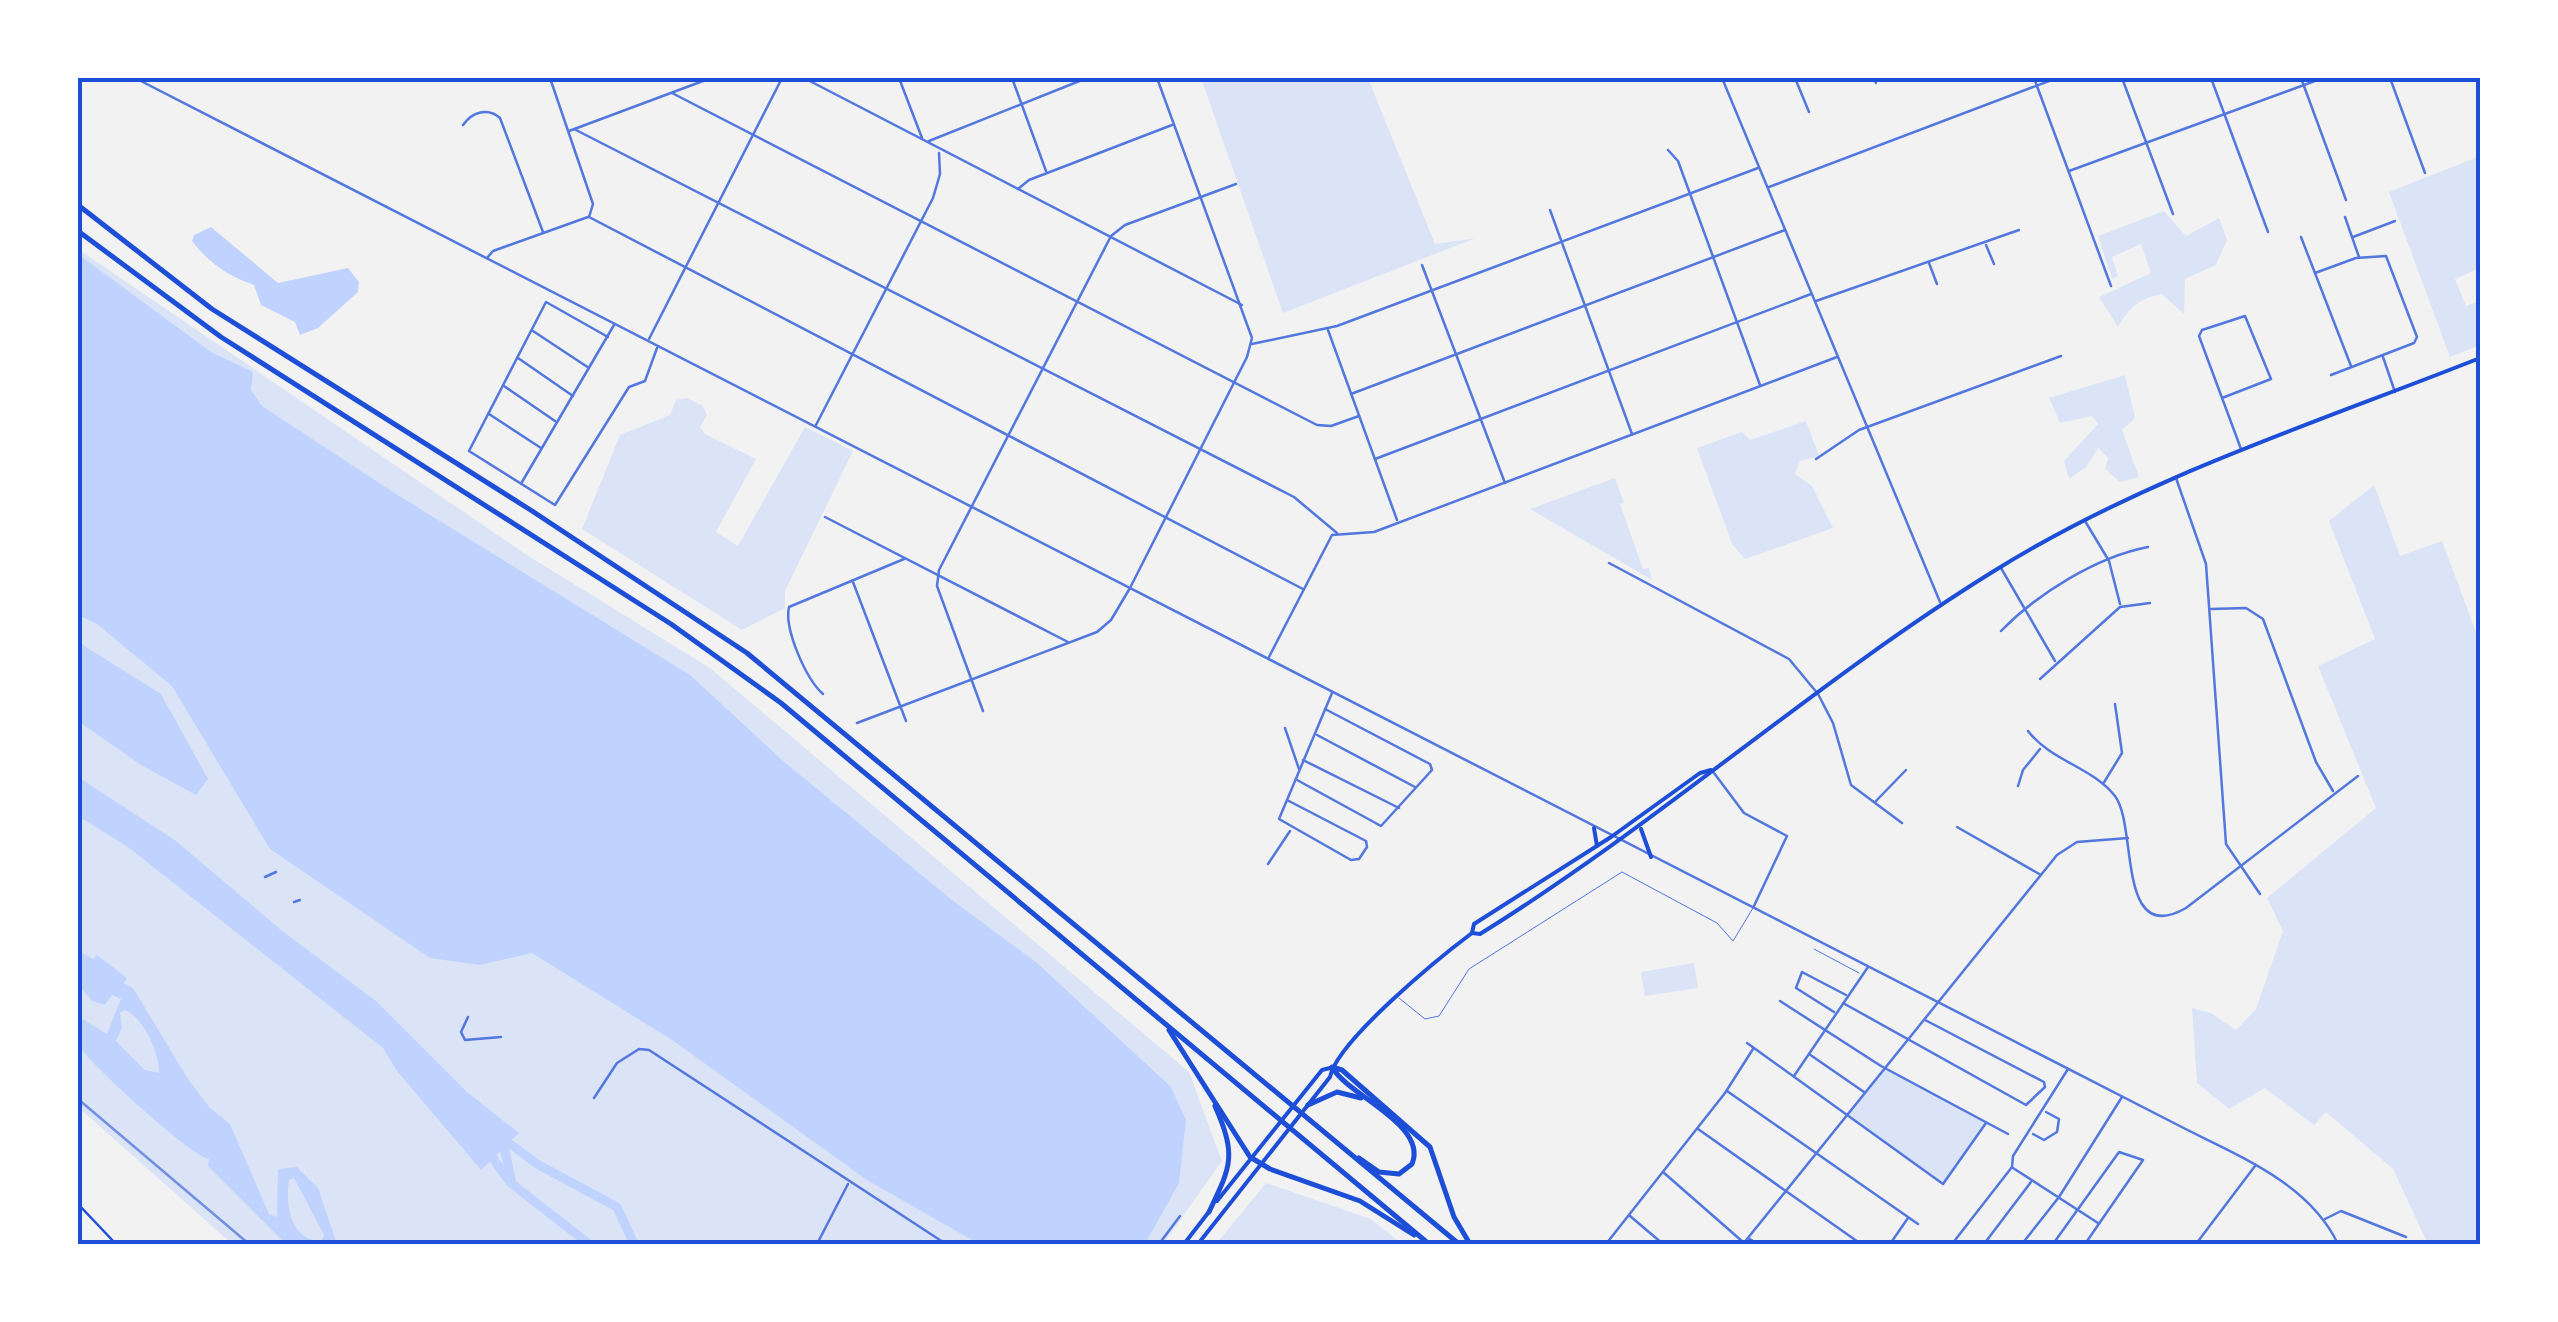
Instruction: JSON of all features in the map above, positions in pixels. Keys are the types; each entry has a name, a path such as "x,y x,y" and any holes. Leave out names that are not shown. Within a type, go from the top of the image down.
{"highway":[{"path":"78,205 212,309 530,509 747,653 1458,1244"},
{"path":"78,231 220,338 721,659 780,703 1429,1244"},
{"path":"1154,1014 1184,1049 1250,1157 1260,1165 1360,1201 1429,1244"},
{"path":"1332,1067 1413,1140 1412,1164 1399,1174 1388,1175 1338,1144"},
{"path":"1332,1067 1342,1070 1430,1147 1454,1217 1470,1244"},
{"path":"1206,1085 1225,1129 1231,1159 1226,1182 1209,1212"},
{"path":"1308,1105 1337,1092 1372,1103"}],"main road":[{"path":"1184,1244 1322,1070 1332,1067 1397,996 1472,933 1486,930 1620,842 1712,770 1942,605 2084,520 2175,477 2480,358"},
{"path":"1472,933 1474,924 1611,837 1700,773 1712,770"},
{"path":"1642,826 1642,841 1650,857"},
{"path":"1594,828 1597,846"},
{"path":"1198,1244 1330,1077 1332,1067"},
{"path":"78,1204 115,1244"}],"street":[{"path":"135,78 2122,1096 2295,1190 2324,1220 2338,1244"},
{"path":"550,78 571,130 593,204 589,216"},
{"path":"571,130 710,78"},
{"path":"648,341 782,78"},
{"path":"804,78 1242,305"},
{"path":"899,78 922,140"},
{"path":"1012,78 1047,172"},
{"path":"928,143 941,133 1087,78"},
{"path":"857,722 1104,628 1130,588 1234,382 1250,345 1242,305 1157,78"},
{"path":"1722,78 1942,605"},
{"path":"1795,78 1810,112"},
{"path":"2034,78 2111,286"},
{"path":"1768,188 2057,78"},
{"path":"2122,78 2173,214"},
{"path":"2211,78 2268,232"},
{"path":"2300,78 2346,200"},
{"path":"2069,171 2324,78"},
{"path":"2390,78 2425,172"},
{"path":"2477,78 2480,87"},
{"path":"672,93 1322,427 1359,416"},
{"path":"463,125 480,112 500,118 543,232"},
{"path":"1017,190 1047,172 1174,124"},
{"path":"571,130 1306,504 1337,533"},
{"path":"816,426 937,190 939,150"},
{"path":"1668,150 1678,161 1760,386"},
{"path":"1250,345 1328,329 1759,168"},
{"path":"983,711 937,575 970,506 1109,239 1125,225 1236,184"},
{"path":"1550,210 1632,434"},
{"path":"487,258 589,216 1303,589"},
{"path":"2345,217 2359,258"},
{"path":"2353,237 2395,222"},
{"path":"1351,394 1785,230"},
{"path":"1814,302 2019,230"},
{"path":"2301,237 2352,367"},
{"path":"1985,244 1994,264"},
{"path":"2315,273 2359,258 2386,256 2417,339 2330,375"},
{"path":"1929,262 1937,284"},
{"path":"1422,265 1504,483"},
{"path":"1375,459 1811,294"},
{"path":"608,337 546,302 468,451 556,505 629,387 644,381 658,346"},
{"path":"2222,398 2272,379 2246,316 2228,320 2198,336 2242,450"},
{"path":"521,484 615,324"},
{"path":"1328,329 1398,523"},
{"path":"532,330 590,368"},
{"path":"1816,459 1866,428 2061,356"},
{"path":"2382,356 2395,392"},
{"path":"1268,659 1330,538 1337,533 1369,534 1837,357"},
{"path":"517,358 573,396"},
{"path":"503,385 558,422"},
{"path":"488,414 542,449"},
{"path":"2175,477 2204,552 2225,837 2239,867 2260,894"},
{"path":"824,517 1069,643"},
{"path":"2084,520 2110,560 2120,607"},
{"path":"2001,631 2024,608 2110,560 2148,547"},
{"path":"823,694 811,682 788,610 794,602 904,558"},
{"path":"1609,563 1772,647 1797,667 1834,723 1851,785 1902,823"},
{"path":"2000,567 2056,663"},
{"path":"853,581 906,721"},
{"path":"2040,680 2100,630 2120,607 2150,604"},
{"path":"2210,609 2246,608 2262,620 2316,762 2335,793"},
{"path":"1287,800 1368,845 1359,859 1351,860 1278,820 1332,692"},
{"path":"2103,784 2122,753 2115,704"},
{"path":"1296,779 1385,825 1431,772 1430,764 1325,709"},
{"path":"1285,728 1299,770"},
{"path":"2028,731 2042,748 2103,784 2124,813 2134,892 2144,907 2157,914 2186,908 2358,776"},
{"path":"1314,733 1417,788"},
{"path":"2018,786 2023,770 2042,748"},
{"path":"1303,760 1400,808"},
{"path":"1712,770 1744,813 1787,836 1754,908"},
{"path":"1874,803 1906,770"},
{"path":"1957,827 2041,875"},
{"path":"1268,864 1291,830"},
{"path":"1662,1172 1743,1244 2041,875 2071,844 2128,838"},
{"path":"265,877 276,872"},
{"path":"294,902 300,900"},
{"path":"1793,1077 1868,966"},
{"path":"1836,1013 1796,988 1802,972 1848,996"},
{"path":"1780,1001 1885,1068 2008,1134"},
{"path":"1843,1004 1909,1038 1924,1052 2028,1105 2045,1087 2044,1082 1923,1019"},
{"path":"468,1017 460,1032 465,1040 501,1037"},
{"path":"1747,1043 1943,1184 1986,1123"},
{"path":"1606,1244 1754,1048"},
{"path":"594,1098 617,1063 646,1049 848,1184 946,1244"},
{"path":"1809,1054 1865,1093"},
{"path":"1952,1244 2012,1167 2013,1156 2031,1133 2068,1068"},
{"path":"1726,1090 1918,1224"},
{"path":"2022,1244 2058,1197 2122,1096"},
{"path":"2031,1133 2044,1140 2057,1132 2058,1119 2044,1112"},
{"path":"1696,1128 1861,1244"},
{"path":"2053,1244 2119,1152 2143,1160 2085,1244"},
{"path":"2196,1244 2254,1166"},
{"path":"2012,1167 2100,1224"},
{"path":"1984,1244 2032,1181"},
{"path":"816,1244 848,1184"},
{"path":"2324,1220 2341,1211 2406,1236"},
{"path":"1629,1215 1664,1244"},
{"path":"1159,1244 1180,1216"},
{"path":"1890,1244 1908,1217"},
{"path":"1748,1238 1758,1244"}],"lane":[{"path":"1397,996 1424,1019 1439,1016 1468,969 1622,872 1717,923 1733,941 1754,908"},
{"path":"1814,949 1862,975"}],"shaded area":[{"path":"1201,78 1368,78 1435,244 1476,238 1283,313"},
{"path":"2480,156 2480,268 2455,279 2466,306 2480,301 2480,345 2450,357 2389,192"},
{"path":"2164,211 2186,236 2219,218 2227,240 2216,265 2185,279 2184,314 2162,294 2136,304 2118,327 2099,297 2151,273 2141,244 2112,257 2118,276 2112,279 2098,236"},
{"path":"78,249 527,555 710,668 1189,1072 1222,1161 1163,1244 232,1244 78,1107"},
{"path":"2125,375 2135,418 2122,430 2139,477 2120,482 2105,469 2108,458 2098,448 2086,467 2069,479 2064,461 2098,424 2092,416 2060,423 2049,398"},
{"path":"687,398 703,406 707,415 700,427 705,434 756,459 716,532 738,546 805,427 853,451 785,591 785,608 742,630 582,529 620,435 670,415 676,400"},
{"path":"1806,421 1819,456 1800,461 1795,474 1812,486 1833,528 1745,559 1732,544 1697,448 1742,432 1750,440"},
{"path":"1615,478 1643,569 1649,568 1652,580 1530,509"},
{"path":"2374,485 2400,556 2442,541 2480,643 2480,1244 2428,1244 2393,1169 2326,1112 2314,1125 2265,1088 2229,1109 2197,1083 2192,1008 2211,1013 2236,1030 2256,1009 2283,931 2267,898 2376,808 2318,666 2375,639 2329,521"},
{"path":"1694,963 1698,988 1645,996 1641,972"},
{"path":"1885,1068 1986,1123 1943,1184 1847,1116"},
{"path":"1266,1183 1371,1219 1402,1244 1216,1244"}],"water":[{"path":"211,227 278,283 348,268 359,282 358,292 318,328 300,335 295,322 261,305 254,285 220,268 192,241 194,235"},
{"path":"78,254 211,352 253,372 251,390 262,406 396,494 690,675 782,760 952,900 1036,962 1171,1087 1186,1120 1179,1183 1145,1244 979,1244 867,1180 672,1040 532,953 480,965 430,958 270,849 172,686 97,624 78,615"},
{"path":"78,642 161,694 208,779 196,795 141,765 78,721"},
{"path":"78,777 176,841 281,930 376,1001 467,1092 519,1133 481,1170 397,1071 383,1048 128,847 78,816"},
{"path":"78,951 93,959 97,955 127,978 124,983 133,988 188,1079 210,1108 230,1124 269,1214 277,1217 278,1169 297,1167 318,1188 337,1244 286,1244 208,1166 209,1159 164,1128 102,1072 78,1044 78,1016 107,1034 121,999 112,995 105,1005 92,1001 78,984","holes":["125,1010 150,1037 159,1073 145,1070 116,1041 122,1028 120,1013","294,1178 324,1235 321,1241 303,1235 292,1220 288,1190 289,1180"]}],"waterway":[{"path":"501,1137 537,1164 617,1207 634,1244"},
{"path":"502,1137 512,1184 589,1244"},
{"path":"487,1150 510,1182"}],"railway":[{"path":"78,1099 249,1244"}]}
